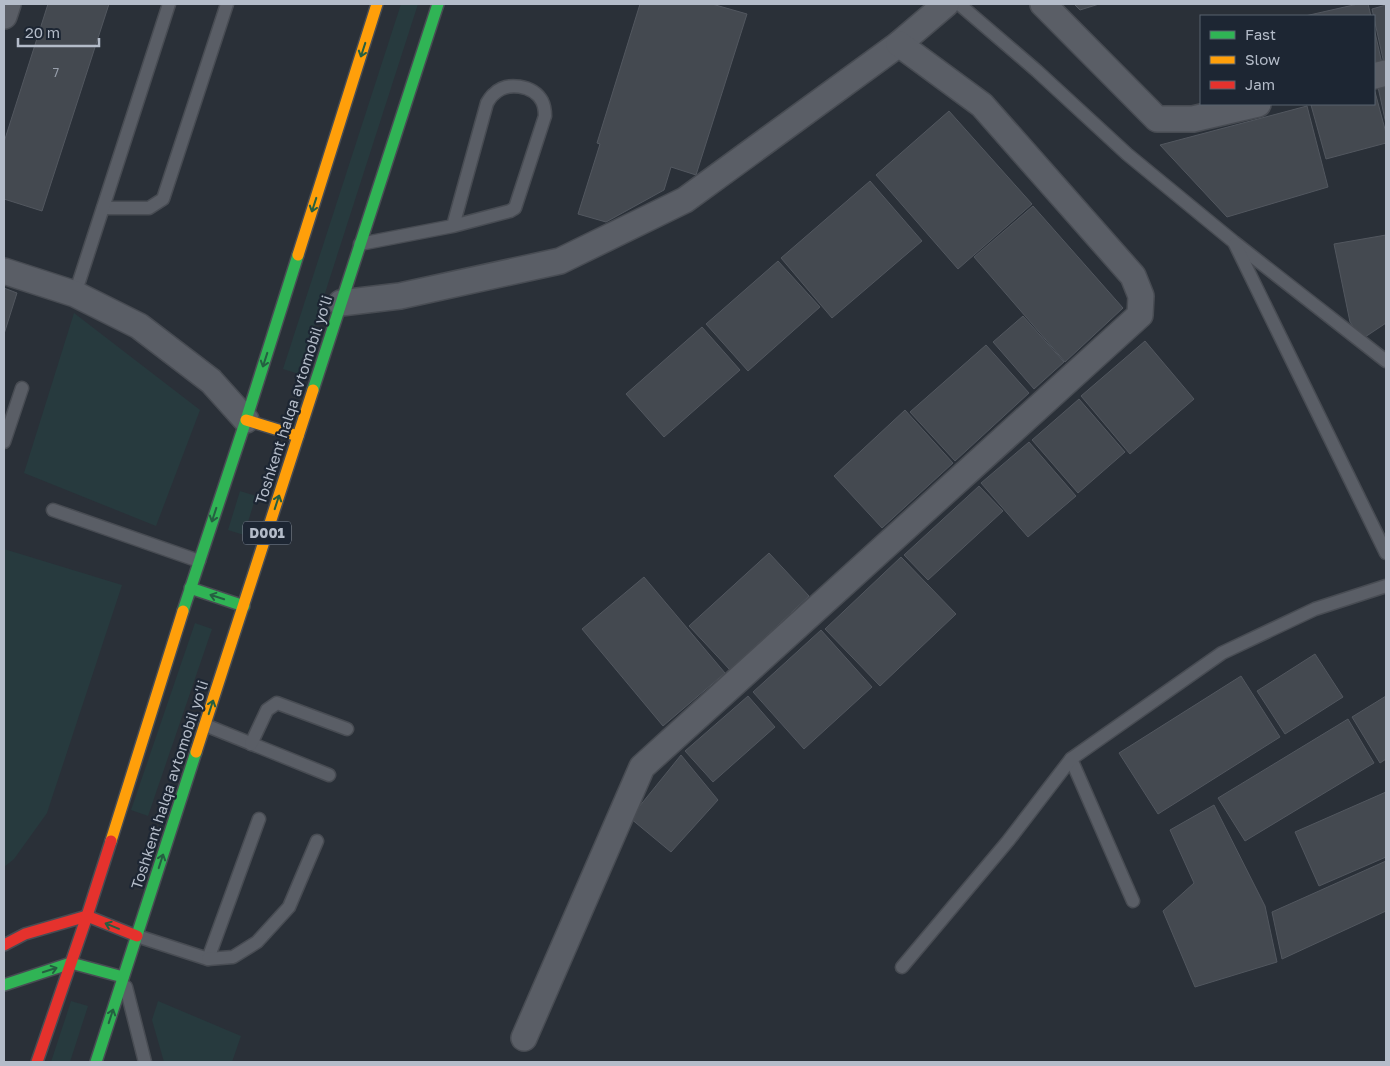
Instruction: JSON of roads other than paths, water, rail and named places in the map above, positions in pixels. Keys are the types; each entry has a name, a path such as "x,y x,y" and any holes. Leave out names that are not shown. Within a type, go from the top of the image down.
{"main road":[{"path":"37,1062 87,916 377,4"},
{"name":"Toshkent halqa avtomobil yo'li","path":"96,1062 438,4"},
{"path":"246,420 298,436"},
{"path":"190,588 244,606"},
{"path":"4,945 25,934 87,916 136,936"},
{"path":"4,985 71,963 123,978"}],"street":[{"path":"4,16 8,4"},
{"path":"341,303 400,296 560,261 685,200 899,44 946,4"},
{"path":"1043,4 1157,119 1193,120 1254,105"},
{"path":"524,1038 642,767 1140,316 1141,296 1133,276 982,105 899,44"},
{"path":"4,271 76,294 139,326 211,381 246,420"}],"lane":[{"path":"76,294 169,4"},
{"path":"103,208 149,208 164,199 227,4"},
{"path":"959,4 1127,154 1234,242 1386,361"},
{"path":"360,244 452,226 510,211 515,208 546,116 542,100 533,92 518,86 505,87 494,93 487,104 452,226"},
{"path":"1234,242 1386,553"},
{"path":"4,442 22,388"},
{"path":"53,510 199,561"},
{"path":"902,967 1008,841 1071,759 1222,653 1315,609 1386,586"},
{"path":"251,744 267,710 277,703 347,729"},
{"path":"205,725 329,775"},
{"path":"1071,759 1133,901"},
{"path":"208,959 259,819"},
{"path":"136,936 208,959 233,956 257,942 289,907 317,842"},
{"path":"123,978 145,1062"}]}
